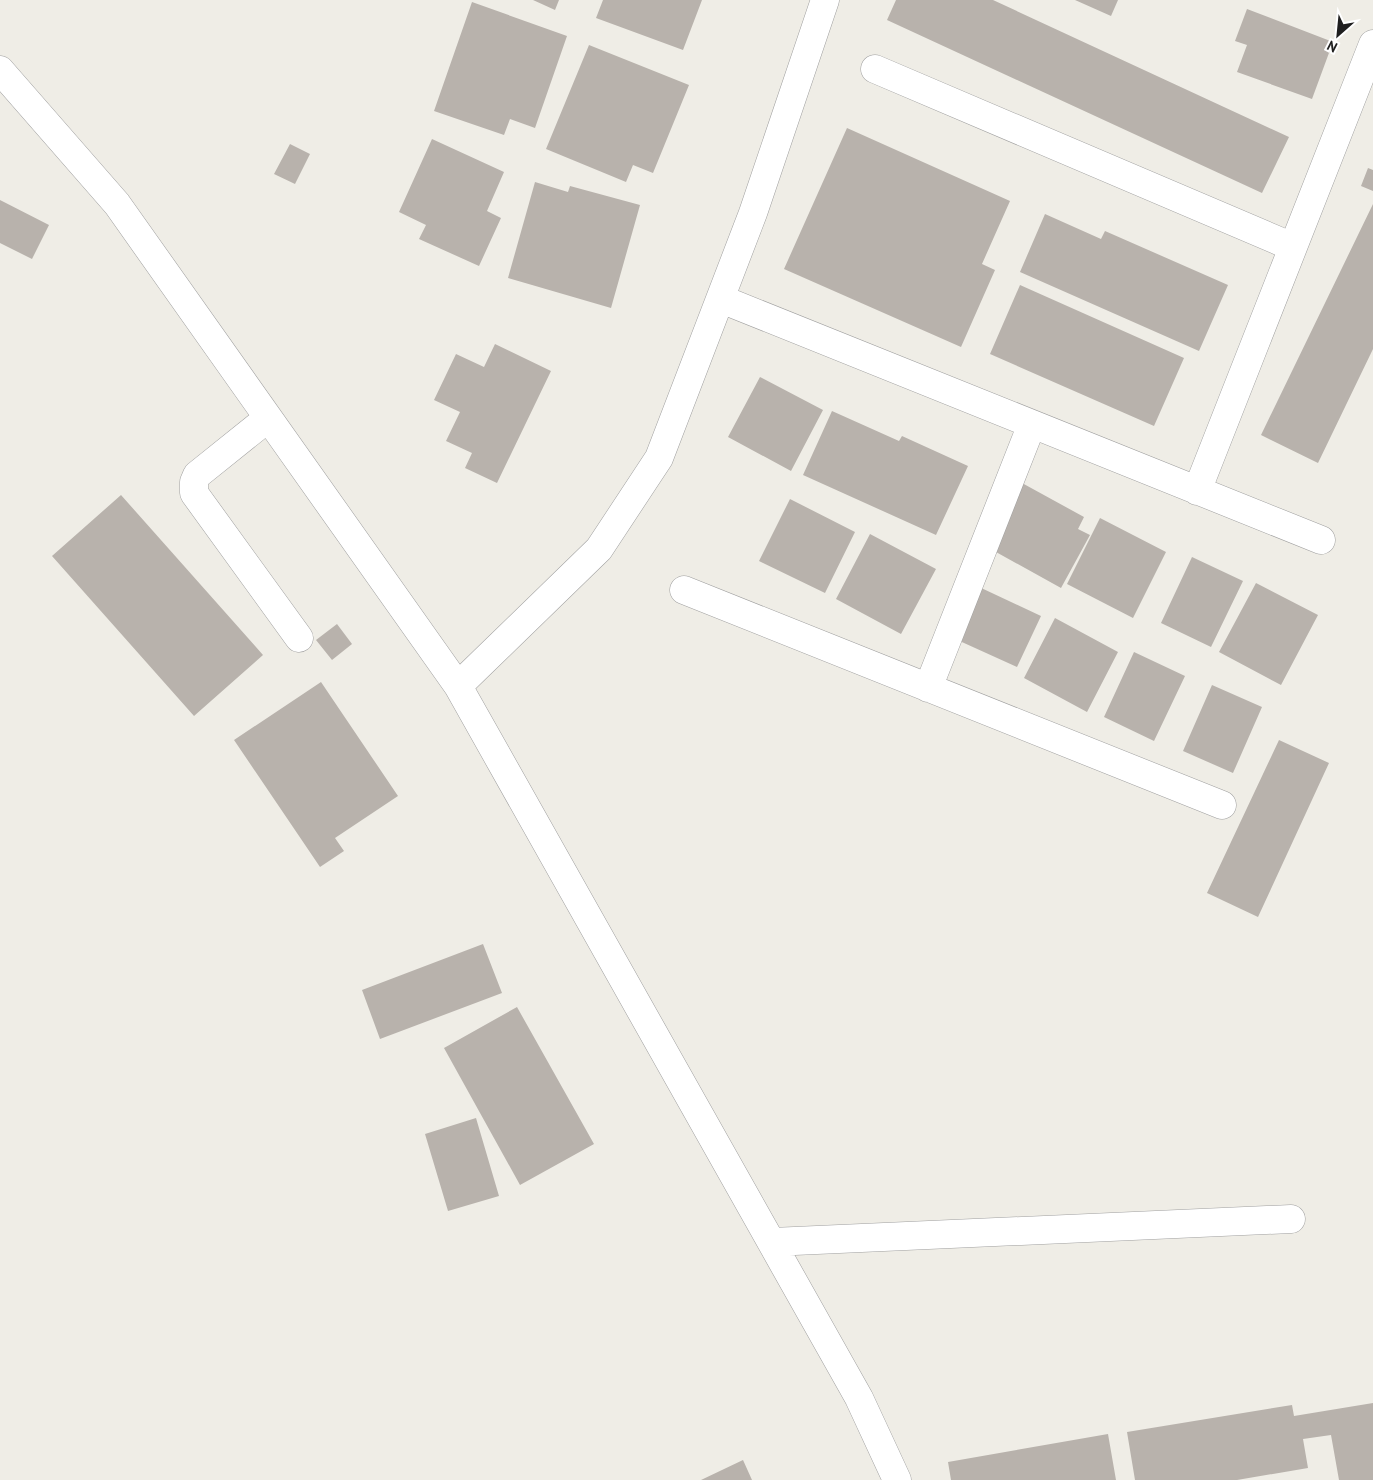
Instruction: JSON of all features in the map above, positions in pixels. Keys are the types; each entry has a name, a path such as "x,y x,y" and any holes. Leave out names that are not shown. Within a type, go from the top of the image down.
{"street":[{"path":"458,686 599,550 659,458 754,213 825,0"},
{"path":"1197,491 1373,44"},
{"path":"875,69 1293,247"},
{"path":"0,70 118,204 458,686 859,1398 897,1480"},
{"path":"721,299 1321,540"},
{"path":"268,418 196,474 194,493 299,638"},
{"path":"928,688 1032,424"},
{"path":"684,590 1222,805"},
{"path":"772,1242 1291,1219"}],"building":[{"path":"533,0 559,0 555,10"},
{"path":"603,0 702,0 683,50 596,18"},
{"path":"896,0 993,0 1289,137 1262,193 887,20"},
{"path":"1075,0 1118,0 1111,16"},
{"path":"472,2 567,36 535,128 510,119 504,135 434,111"},
{"path":"1247,9 1333,42 1312,99 1237,72 1247,45 1235,41"},
{"path":"589,45 689,85 653,173 633,165 626,182 546,149"},
{"path":"847,128 1010,201 982,264 995,270 961,347 784,269"},
{"path":"432,139 504,172 487,211 501,218 479,266 419,239 426,225 399,212"},
{"path":"290,144 310,154 295,184 274,174"},
{"path":"1368,168 1373,170 1373,191 1361,186"},
{"path":"535,182 568,192 570,186 640,205 611,308 508,278"},
{"path":"0,200 49,225 32,259 0,243"},
{"path":"1373,204 1373,349 1318,463 1261,435"},
{"path":"1045,214 1101,239 1105,231 1228,285 1199,351 1020,272"},
{"path":"1020,285 1184,358 1154,426 990,354"},
{"path":"495,344 551,371 497,483 465,468 472,453 446,441 460,412 434,400 456,354 484,367"},
{"path":"760,377 823,410 791,471 728,437"},
{"path":"832,411 899,441 902,436 968,466 936,535 803,475"},
{"path":"1022,483 1084,517 1078,529 1090,535 1061,588 987,547"},
{"path":"121,495 263,655 194,716 52,556"},
{"path":"790,499 855,532 825,593 759,561"},
{"path":"1100,518 1166,552 1133,618 1067,584"},
{"path":"870,534 936,569 901,634 836,599"},
{"path":"1192,557 1243,581 1211,647 1161,623"},
{"path":"1256,583 1318,615 1281,685 1219,652"},
{"path":"977,586 1041,616 1017,667 953,638"},
{"path":"1055,618 1118,652 1087,712 1024,678"},
{"path":"337,624 352,644 332,660 316,640"},
{"path":"1134,652 1185,676 1154,741 1104,717"},
{"path":"321,682 398,796 335,838 344,851 320,867 234,740"},
{"path":"1212,685 1262,707 1233,773 1183,751"},
{"path":"1279,740 1329,763 1258,917 1207,893"},
{"path":"483,944 502,993 380,1039 362,990"},
{"path":"517,1007 594,1144 520,1185 444,1048"},
{"path":"476,1118 499,1196 448,1211 425,1134"},
{"path":"1373,1403 1373,1480 1339,1480 1331,1435 1303,1439 1308,1468 1237,1480 1135,1480 1127,1432 1292,1405 1294,1416"},
{"path":"1108,1434 1116,1480 951,1480 948,1462"},
{"path":"743,1460 752,1480 701,1480"}]}
